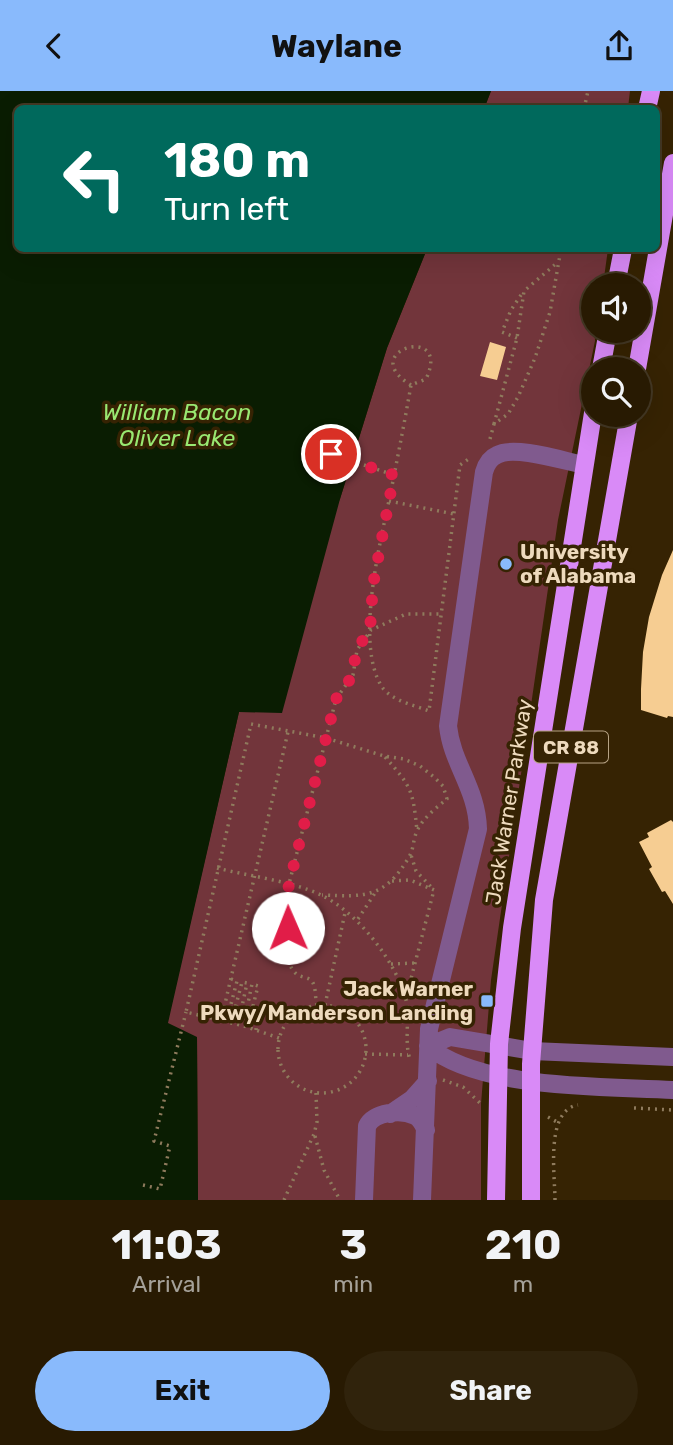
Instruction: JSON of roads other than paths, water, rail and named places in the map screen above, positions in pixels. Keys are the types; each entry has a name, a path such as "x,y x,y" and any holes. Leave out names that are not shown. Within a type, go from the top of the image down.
{"main road":[{"path":"660,239 673,163"},
{"path":"618,273 622,252"},
{"path":"639,357 658,252"},
{"name":"Jack Warner Parkway","path":"496,1200 499,1044 512,928 591,427"},
{"name":"CR 88","path":"531,1200 530,1081 544,899 627,427"}],"street":[{"path":"660,243 673,223"},
{"path":"422,1200 428,1046 433,1012 478,829 477,809 470,786 450,743 448,726 484,472 483,457 520,452 584,465"},
{"path":"428,1046 450,1037 532,1051 673,1057"},
{"path":"428,1046 440,1056 498,1076 530,1081 673,1090"},
{"path":"390,1114 412,1099 428,1080"},
{"path":"364,1200 367,1126 370,1119 378,1114 413,1115 426,1130"}],"water":[{"name":"William Bacon Oliver Lake","path":"0,91 491,91 486,105 14,105 14,252 426,252 387,348 340,499 282,713 239,712 168,1023 197,1037 198,1200 0,1200"}],"place":[{"name":"University of Alabama","path":"506,564"},
{"name":"Jack Warner Pkwy/Manderson Landing","path":"487,1001"}]}
